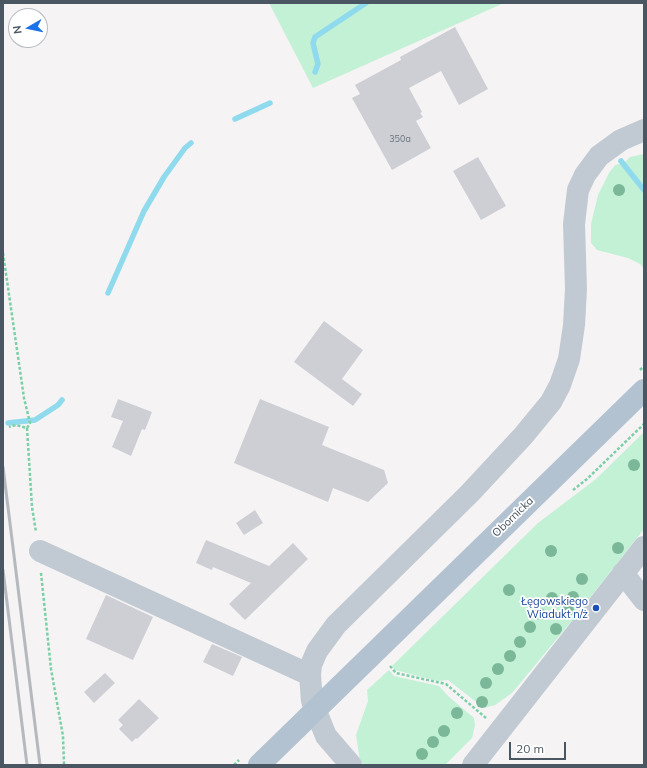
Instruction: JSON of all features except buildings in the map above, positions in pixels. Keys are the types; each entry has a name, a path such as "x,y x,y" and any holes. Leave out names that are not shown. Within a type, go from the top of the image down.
{"main road":[{"name":"Obornicka","path":"258,765 384,653 644,390"}],"street":[{"path":"351,765 326,736 318,718 312,701 310,675 311,665 318,651 336,625 470,493 523,436 551,402 560,385 569,359 574,325 576,289 574,224 578,190 585,175 599,156 621,140 644,130"},
{"path":"473,765 644,547"},
{"path":"40,551 310,675"},
{"path":"623,573 644,600"}],"path":[{"path":"3,253 24,398 30,422 27,428 32,507 40,551 51,669 63,736 64,765"},
{"path":"9,427 16,425 27,428"},
{"path":"384,653 396,674 446,684 488,720"}],"green space":[{"path":"269,3 504,3 313,88"},
{"path":"644,154 644,186 625,162 630,157"},
{"path":"615,165 622,165 644,194 644,269 640,264 628,258 597,250 591,243 591,224 598,195 609,173"},
{"path":"644,432 644,529 570,623 512,693 495,705 484,708 448,680 438,681 395,670 392,666 538,523 596,479"},
{"path":"389,670 394,676 439,686 448,696 474,718 475,725 472,738 445,765 364,765 360,761 356,735 368,701 367,690"}],"waterway":[{"path":"315,72 318,64 313,43 315,37 366,3"},
{"path":"235,119 270,103"},
{"path":"108,293 144,211 164,177 185,148 191,143"},
{"path":"621,161 644,190"},
{"path":"8,423 35,420 58,405 62,400"}],"railway":[{"path":"3,467 40,765"},
{"path":"3,570 27,765"}],"place":[{"name":"Łęgowskiego Wiadukt n/ż","path":"596,608"}]}
